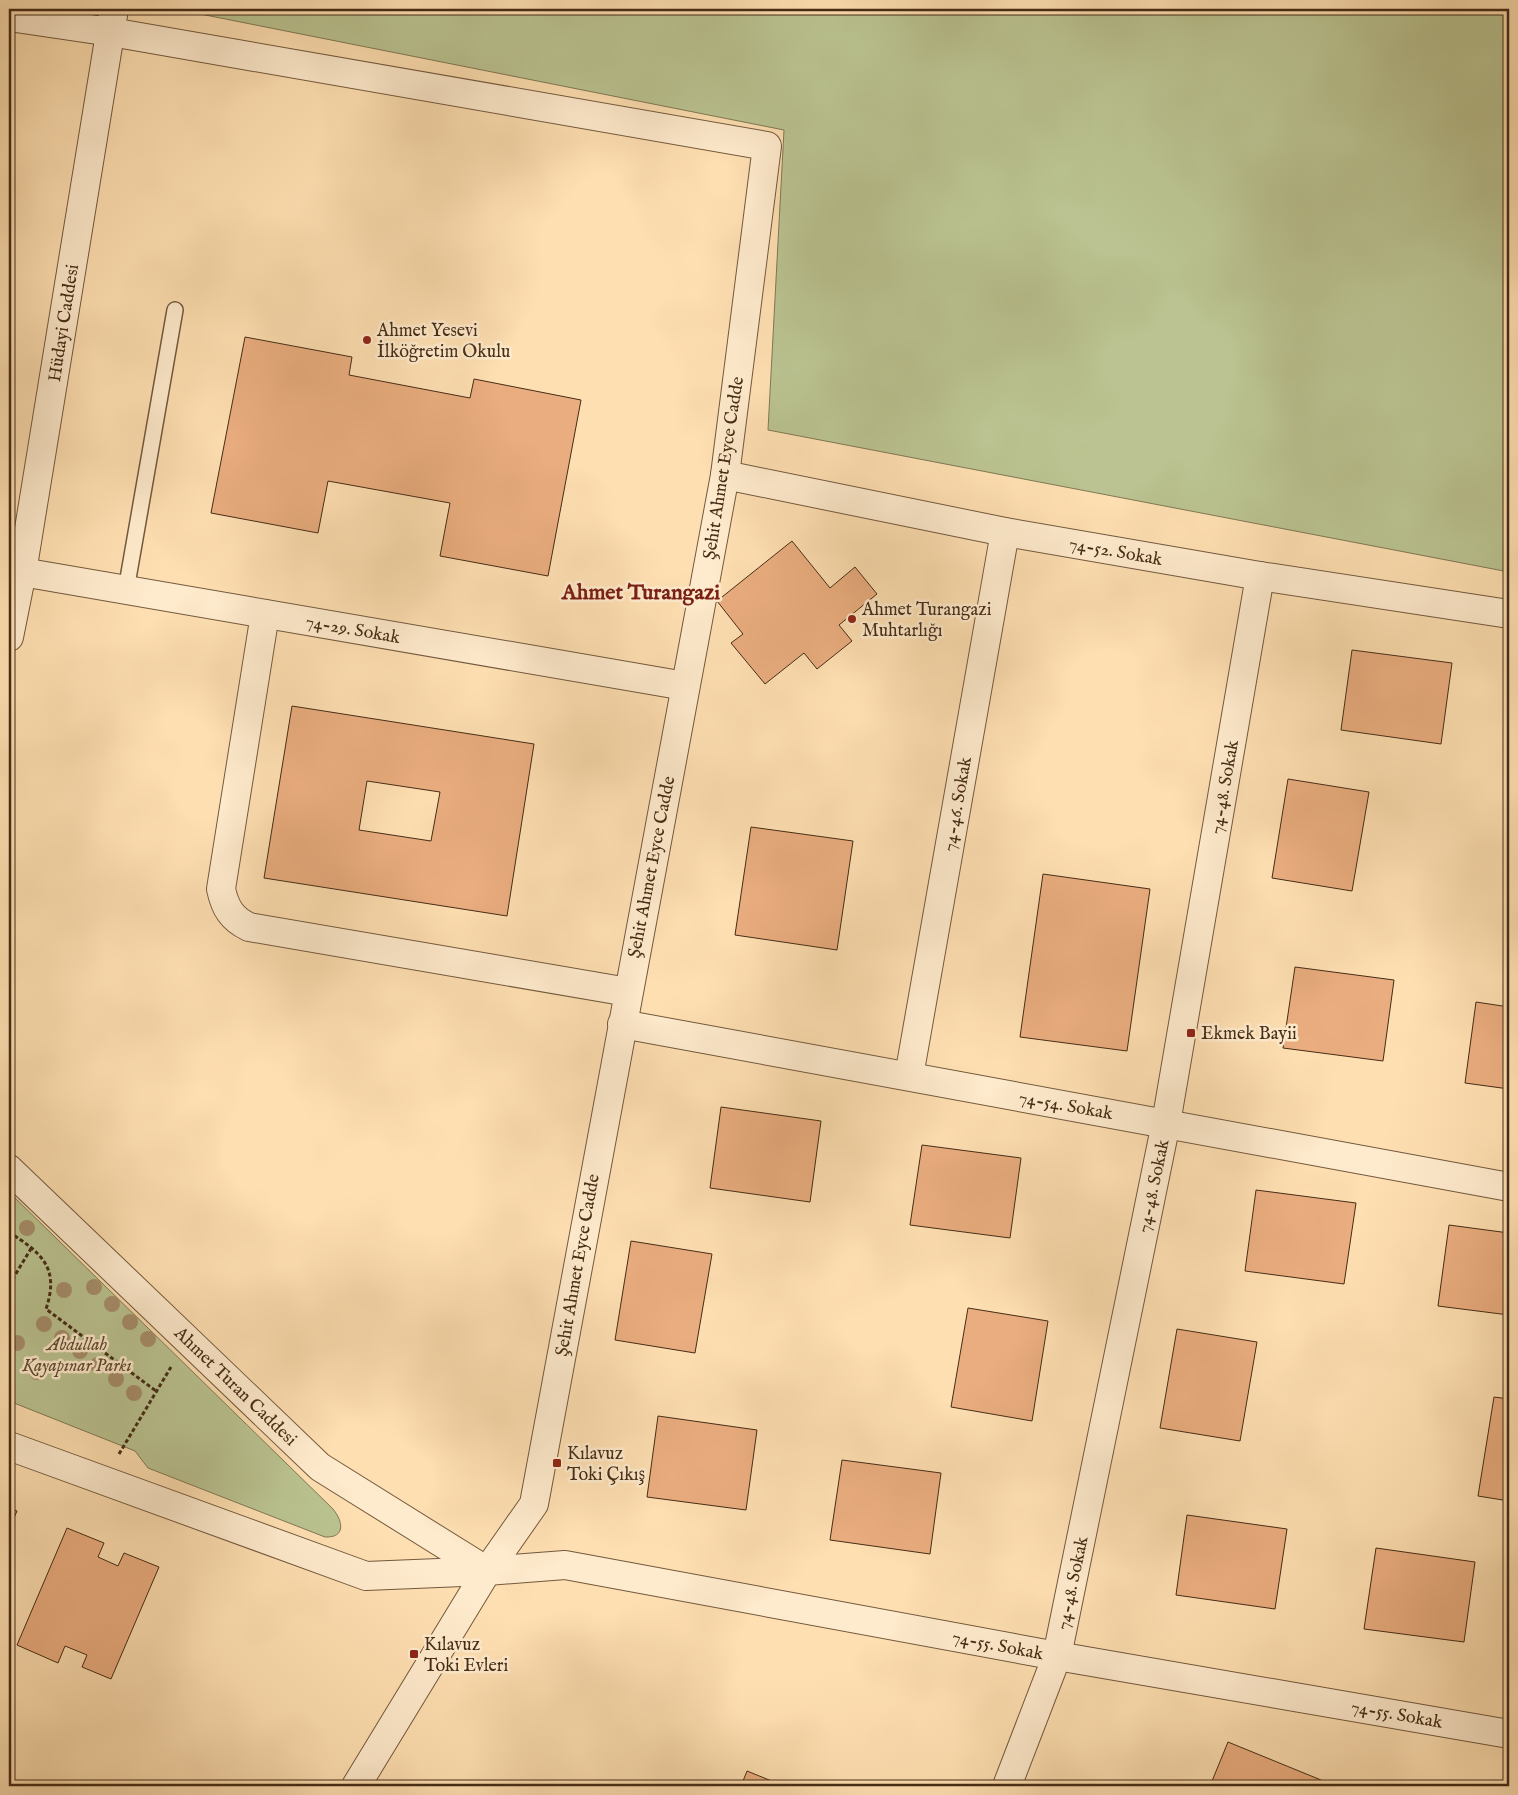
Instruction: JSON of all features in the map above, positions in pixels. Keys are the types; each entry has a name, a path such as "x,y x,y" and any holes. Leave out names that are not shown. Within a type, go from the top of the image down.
{"street":[{"path":"9,17 113,21"},
{"name":"Şehit Ahmet Eyce Cadde","path":"113,21 767,146 725,476 534,1504 487,1571 356,1786"},
{"name":"Hüdayi Caddesi","path":"9,637 22,572 113,21"},
{"name":"74-52. Sokak","path":"725,476 1005,532 1260,576 1509,614"},
{"name":"74-46. Sokak","path":"909,1076 1005,532"},
{"name":"74-29. Sokak","path":"22,572 685,686"},
{"name":"74-48. Sokak","path":"1006,1786 1057,1656 1166,1123 1260,576"},
{"path":"265,614 221,889 233,918 249,927 628,992"},
{"name":"74-54. Sokak","path":"622,1024 1509,1187"},
{"name":"Ahmet Turan Caddesi","path":"9,1170 320,1467 487,1571"},
{"name":"74-55. Sokak","path":"9,1446 366,1576 487,1571 565,1564 1057,1656 1509,1734"}],"lane":[{"path":"126,590 176,310"}],"path":[{"path":"9,1232 32,1247 45,1262 50,1277 51,1294 46,1309 156,1390"},
{"path":"9,1285 32,1247"},
{"path":"104,1480 156,1390 188,1340"}],"green space":[{"path":"175,9 1509,9 1509,572 768,430 784,130"},
{"name":"Abdullah Kayapınar Parkı","path":"9,1192 333,1509 339,1519 341,1528 337,1535 325,1537 148,1468 135,1451 9,1401"}],"building":[{"path":"245,337 352,357 349,375 470,398 474,379 581,400 548,576 440,556 450,503 328,481 318,533 211,513"},
{"path":"792,541 830,588 855,567 877,594 839,625 852,641 817,669 804,653 765,684 731,643 743,634 717,601"},
{"path":"1352,650 1452,663 1441,744 1341,730"},
{"path":"292,706 534,744 507,916 264,878","holes":["367,781 440,792 431,841 359,830"]},
{"path":"1288,779 1369,792 1352,891 1272,878"},
{"path":"751,827 853,841 837,950 735,935"},
{"path":"1043,874 1150,889 1127,1051 1020,1037"},
{"path":"1295,967 1394,980 1383,1061 1283,1048"},
{"path":"1476,1002 1509,1007 1509,1089 1465,1083"},
{"path":"721,1107 821,1121 810,1202 710,1188"},
{"path":"922,1145 1021,1158 1010,1238 910,1225"},
{"path":"1256,1190 1356,1203 1344,1284 1245,1271"},
{"path":"1449,1225 1509,1233 1509,1315 1438,1306"},
{"path":"631,1241 712,1254 695,1353 615,1340"},
{"path":"968,1308 1048,1321 1032,1421 951,1407"},
{"path":"1177,1329 1257,1342 1240,1441 1160,1428"},
{"path":"1494,1397 1509,1399 1509,1501 1478,1496"},
{"path":"658,1416 757,1430 746,1510 647,1497"},
{"path":"842,1460 941,1473 930,1554 830,1540"},
{"path":"9,1508 17,1511 9,1529"},
{"path":"1187,1515 1287,1529 1275,1609 1176,1595"},
{"path":"67,1528 104,1543 98,1557 118,1566 124,1553 159,1567 111,1679 82,1667 87,1655 65,1646 58,1663 17,1645"},
{"path":"1376,1548 1475,1562 1464,1642 1364,1629"},
{"path":"1228,1742 1321,1780 1318,1786 1210,1786"},
{"path":"747,1771 784,1786 741,1786"}],"place":[{"name":"Ahmet Yesevi İlköğretim Okulu","path":"367,340"},
{"name":"Ahmet Turangazi Muhtarlığı","path":"852,619"},
{"name":"Ekmek Bayii","path":"1191,1033"},
{"name":"Kılavuz Toki Çıkış","path":"557,1463"},
{"name":"Kılavuz Toki Evleri","path":"414,1654"}],"district":[{"name":"Ahmet Turangazi","path":"641,591"}]}
